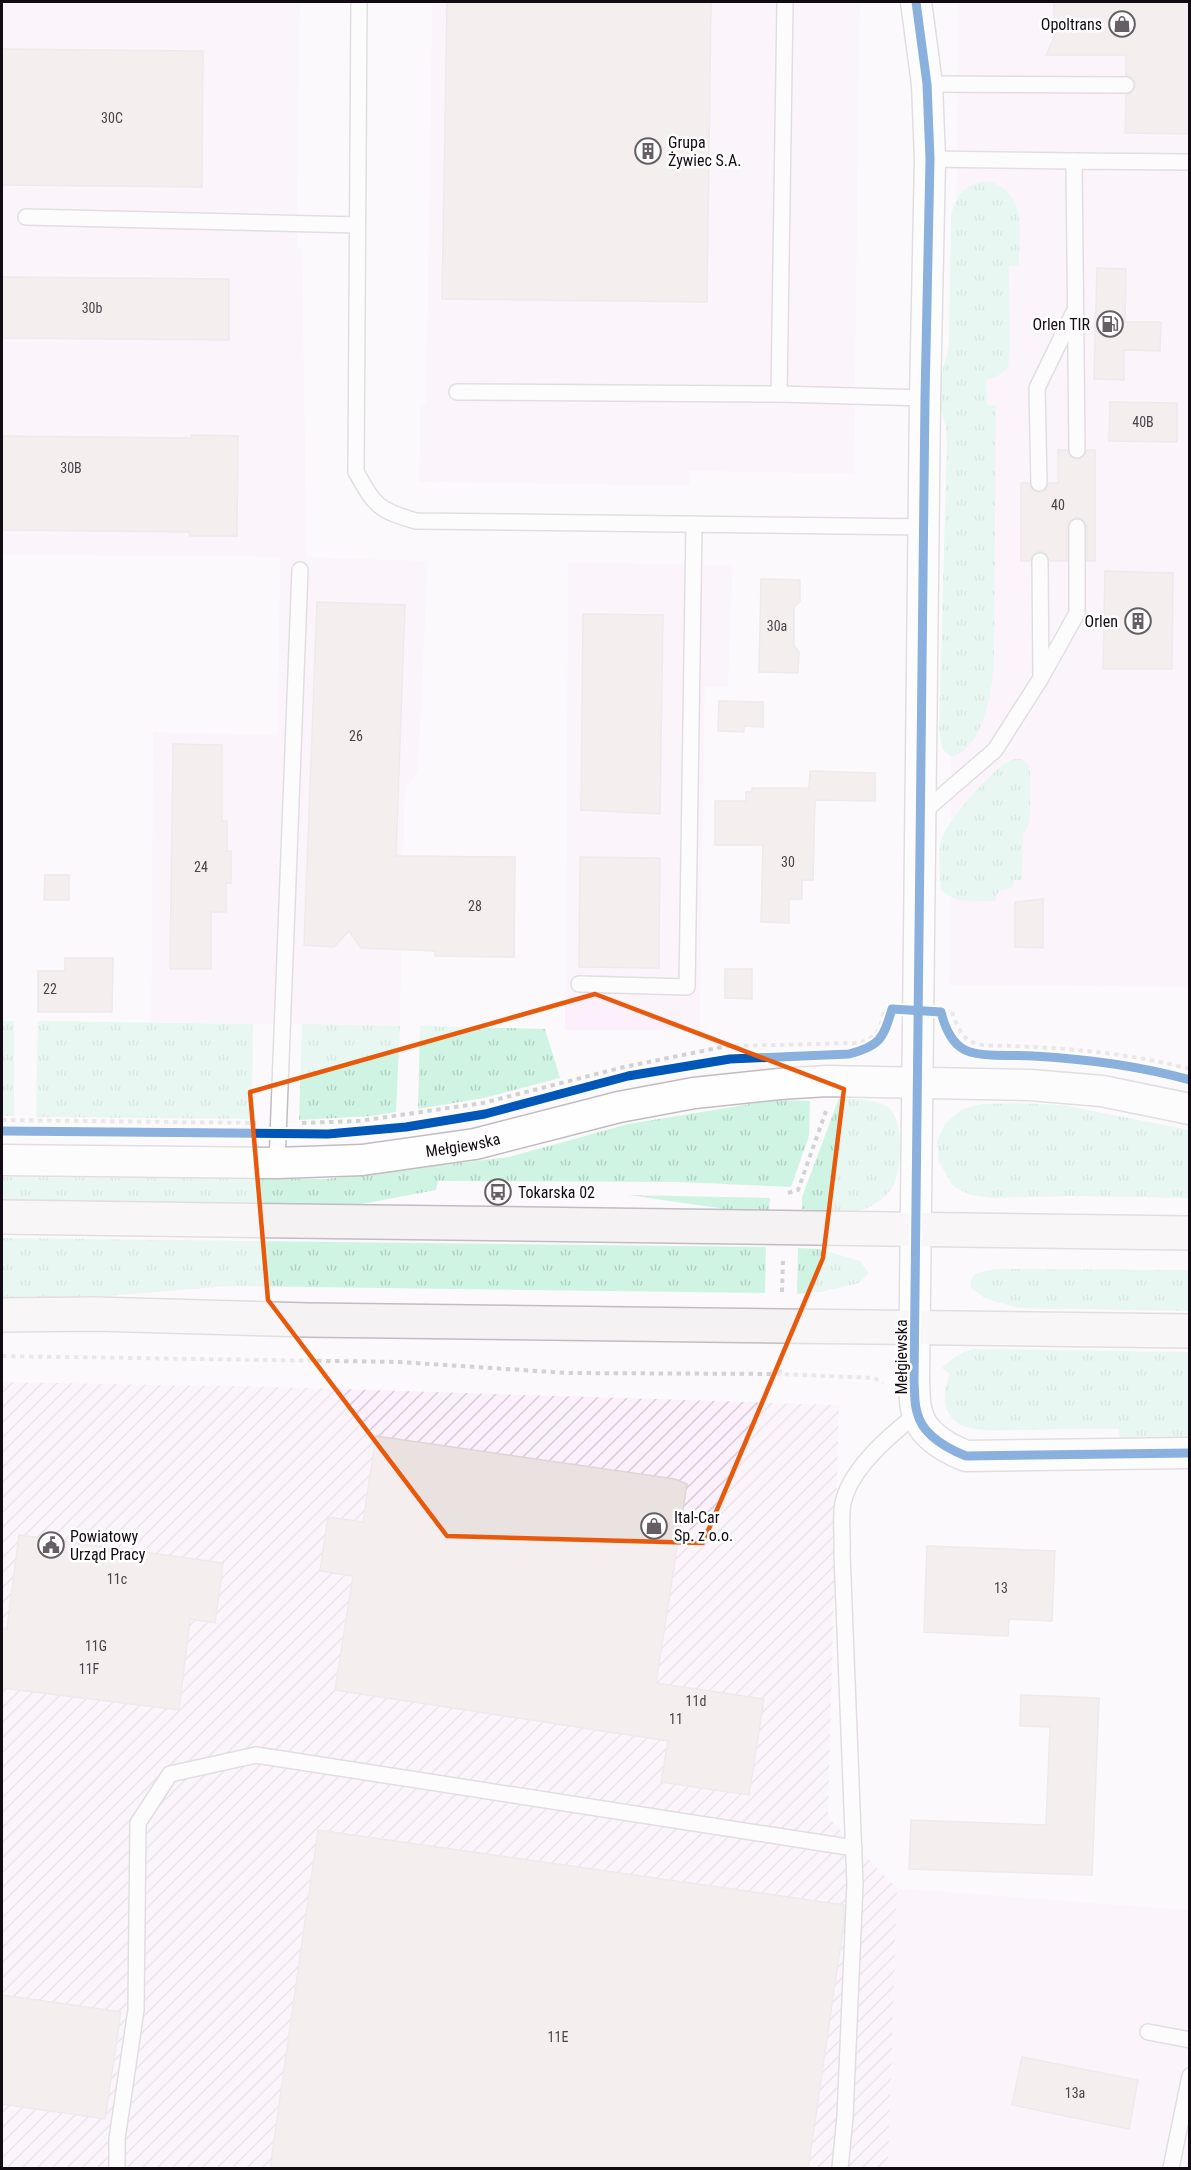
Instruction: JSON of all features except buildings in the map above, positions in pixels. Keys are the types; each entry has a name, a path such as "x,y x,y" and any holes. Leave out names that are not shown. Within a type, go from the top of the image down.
{"main road":[{"path":"2,1217 1190,1233"},
{"name":"Mełgiewska","path":"2,1316 94,1314 916,1329 1190,1331"}],"street":[{"path":"916,2 927,84 930,159 925,398 918,1082"},
{"name":"Mełgiewska","path":"2,1160 277,1163 362,1160 443,1149 511,1136 619,1107 726,1089 827,1081 1030,1084 1090,1090 1190,1109"},
{"name":"Mełgiewska","path":"918,1082 914,1383 917,1414 931,1437 947,1449 966,1456 1190,1453"}],"lane":[{"path":"359,2 356,472 373,501 392,514 416,521 925,527"},
{"path":"779,394 785,2"},
{"path":"927,84 1126,85"},
{"path":"930,159 1190,162"},
{"path":"1074,161 1077,450"},
{"path":"26,217 357,225"},
{"path":"1039,483 1037,388 1075,309"},
{"path":"457,392 779,394 925,398"},
{"path":"579,984 687,987 694,524"},
{"path":"921,814 995,750 1041,678 1077,613 1077,527"},
{"path":"1040,561 1041,678"},
{"path":"277,1163 300,570"},
{"path":"840,2169 846,2105 854,1896 843,1502 867,1460 889,1435 917,1414"},
{"path":"117,2169 117,2139 136,2010 138,1823 170,1774 256,1755 854,1848"},
{"path":"1148,2032 1190,2040"},
{"path":"1171,2169 1190,2076"}],"path":[{"path":"849,1054 864,1050 884,1034 892,1010 919,1011"},
{"path":"957,1044 968,1052 1075,1060"},
{"path":"1154,1071 1182,1078"},
{"path":"583,1088 651,1072"},
{"path":"2,1356 399,1362 568,1373 780,1374"}],"highlighted area":[{"path":"595,994 844,1089 823,1258 703,1543 447,1536 268,1300 250,1092"}],"shaded area":[{"path":"2,2 300,2 297,247 302,248 307,557 428,561 418,773 405,787 400,1026 151,1022 153,732 277,735 280,557 2,555"},
{"path":"432,2 860,2 854,474 690,471 690,486 419,482 420,405 426,405"},
{"path":"958,2 1189,2 1189,987 949,985"},
{"path":"568,562 733,565 728,687 705,687 700,1030 565,1030"},
{"path":"2,1382 277,1387 839,1405 828,1817 897,1888 888,2168 2,2168"},
{"path":"897,1888 1189,1910 1189,2168 888,2168"}],"green space":[{"path":"989,181 1010,195 1016,204 1020,227 1019,266 1009,266 1010,352 1008,368 995,378 986,379 987,405 996,405 994,665 988,704 979,731 963,751 952,757 942,749 939,726 947,445 946,427 939,405 939,385 949,346 951,216 963,191 974,184"},
{"path":"1014,759 1022,759 1028,764 1030,772 1030,814 1029,824 1023,835 1022,880 1014,880 1013,888 1000,890 996,901 967,901 947,895 941,890 939,857 942,838 953,819 985,781"},
{"path":"2,1021 14,1021 14,1116 2,1116"},
{"path":"38,1021 253,1024 252,1119 36,1117"},
{"path":"302,1024 400,1026 396,1112 371,1116 299,1120"},
{"path":"420,1026 545,1029 560,1078 484,1098 418,1109"},
{"path":"839,1098 878,1103 889,1108 894,1115 900,1135 900,1159 895,1181 883,1198 862,1210 841,1212 802,1209 802,1197"},
{"path":"775,1100 810,1101 809,1136 791,1187 678,1182 438,1181 436,1190 351,1206 2,1201 2,1177 326,1179 509,1157 628,1124"},
{"path":"982,1104 1062,1105 1189,1130 1189,1198 1070,1196 994,1198 970,1195 953,1186 939,1162 937,1141 945,1124 962,1109"},
{"path":"628,1195 770,1198 769,1211 725,1209"},
{"path":"2,1238 766,1247 765,1293 230,1286 97,1297 2,1297"},
{"path":"798,1248 820,1249 860,1261 869,1273 859,1283 821,1292 797,1294"},
{"path":"997,1269 1189,1270 1189,1311 1018,1308 987,1299 971,1288 970,1283 974,1275"},
{"path":"973,1349 1189,1352 1189,1438 1120,1440 1119,1429 992,1430 963,1426 956,1422 947,1410 945,1388 950,1374 942,1368 956,1356"}],"cycle path":[{"path":"916,2 927,84 930,159 925,398 914,1383 916,1409 929,1434 943,1445 966,1456 1190,1453"},
{"path":"2,1131 328,1134 406,1127 485,1114 628,1076 730,1059 849,1054 868,1048 879,1040 886,1028 892,1009 941,1012 947,1030 954,1041 970,1052 986,1055 1054,1057 1093,1061 1190,1080"}],"place":[{"name":"Opoltrans","path":"1122,24"},
{"name":"Grupa Żywiec S.A.","path":"648,151"},
{"name":"Orlen TIR","path":"1110,324"},
{"name":"Orlen","path":"1138,621"},
{"name":"Tokarska 02","path":"498,1192"},
{"name":"Ital-Car Sp. z o.o.","path":"654,1526"},
{"name":"Powiatowy Urząd Pracy","path":"51,1545"}]}
